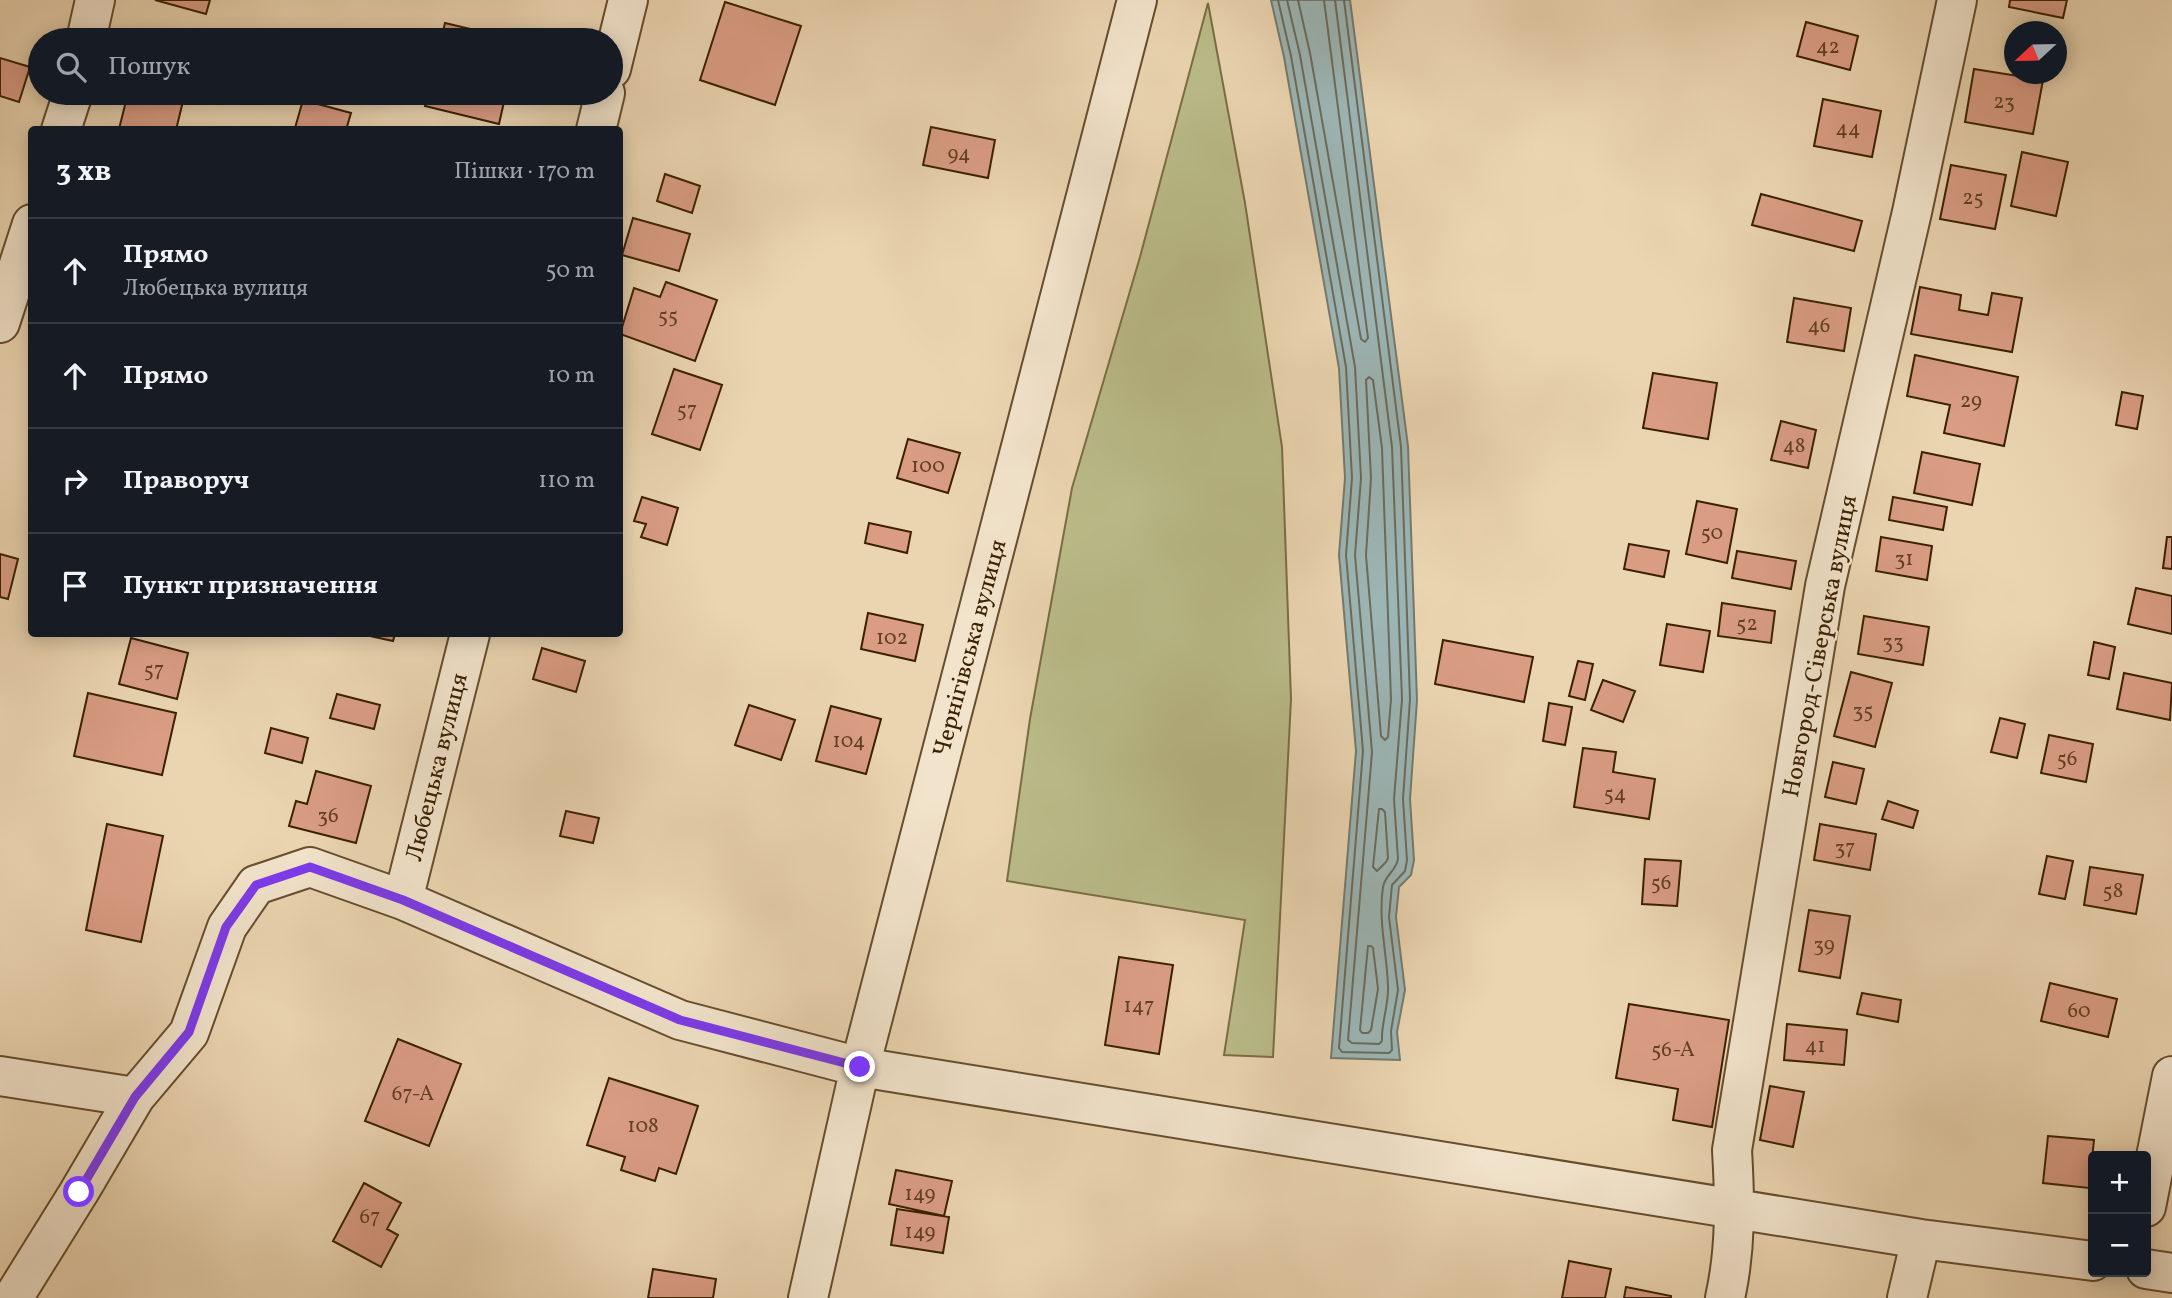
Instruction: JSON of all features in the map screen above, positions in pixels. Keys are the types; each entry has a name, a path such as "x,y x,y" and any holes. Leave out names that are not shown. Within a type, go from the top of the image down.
{"street":[{"path":"89,28 95,0"},
{"path":"621,28 628,0"},
{"name":"Чернігівська вулиця","path":"808,1298 860,1067 1138,0"},
{"name":"Новгород-Сіверська вулиця","path":"1725,1298 1736,1209 1732,1150 1825,586 1912,212 1957,0"},
{"path":"62,126 69,105"},
{"path":"597,126 602,105"},
{"path":"0,323 28,236"},
{"name":"Любецька вулиця","path":"403,900 469,637"},
{"path":"13,1298 135,1097 189,1032 226,927 256,885 310,867 403,900 680,1020 860,1067 1921,1239 2088,1260"},
{"path":"0,1076 135,1097"},
{"path":"2151,1182 2172,1076"},
{"path":"1907,1298 1921,1239"},
{"path":"2151,1270 2172,1273"}],"green space":[{"path":"1208,3 1245,203 1282,447 1291,699 1273,1057 1224,1055 1245,920 1007,881 1030,719 1072,488 1140,257"}],"water":[{"path":"1271,0 1350,0 1408,446 1417,700 1410,799 1414,860 1411,875 1399,887 1396,917 1405,990 1397,1032 1400,1060 1331,1058 1356,751 1339,555 1345,478 1339,368 1284,57"}],"building":[{"path":"155,0 210,0 206,14"},
{"path":"2010,0 2067,0 2063,18 2009,7"},
{"path":"725,2 801,26 775,105 700,80"},
{"path":"1806,22 1858,36 1850,70 1797,56"},
{"path":"445,23 466,28 444,28"},
{"path":"0,58 28,66 19,102 0,96"},
{"path":"1974,69 2004,74 2004,84 2042,84 2033,134 1965,122"},
{"path":"1823,99 1881,111 1872,157 1814,146"},
{"path":"125,105 182,105 177,126 120,126"},
{"path":"302,105 321,105 351,113 347,126 296,126"},
{"path":"425,105 503,105 499,124"},
{"path":"931,127 995,140 988,178 923,165"},
{"path":"2022,152 2068,162 2056,216 2011,206"},
{"path":"1951,165 2006,175 1995,229 1940,219"},
{"path":"665,174 700,186 692,213 657,201"},
{"path":"1761,194 1862,221 1854,251 1752,225"},
{"path":"633,218 690,234 679,271 623,255"},
{"path":"666,282 717,300 695,361 623,335 623,324 634,288 660,297"},
{"path":"1920,287 1961,295 1959,310 1988,315 1992,293 2022,298 2012,352 1911,334"},
{"path":"1794,298 1851,308 1844,351 1787,342"},
{"path":"1915,355 2018,377 2004,446 1944,433 1950,405 1907,396"},
{"path":"674,369 722,385 700,450 652,434"},
{"path":"1653,373 1717,383 1708,439 1643,428"},
{"path":"2122,392 2143,396 2137,429 2116,425"},
{"path":"1781,421 1816,430 1808,468 1771,460"},
{"path":"908,439 960,453 948,493 897,478"},
{"path":"1922,452 1980,464 1972,505 1914,493"},
{"path":"642,497 678,508 667,545 641,537 646,524 634,521"},
{"path":"1893,497 1947,507 1943,530 1889,520"},
{"path":"1697,501 1737,509 1727,563 1686,554"},
{"path":"869,523 911,532 907,553 865,543"},
{"path":"1881,537 1932,546 1927,580 1876,571"},
{"path":"2167,537 2172,537 2172,569 2163,568"},
{"path":"1629,544 1669,551 1664,577 1624,569"},
{"path":"1737,551 1796,561 1791,589 1732,578"},
{"path":"0,554 18,559 8,599 0,597"},
{"path":"2136,588 2172,596 2172,634 2128,624"},
{"path":"1722,603 1775,611 1771,643 1718,636"},
{"path":"868,613 923,625 915,661 861,649"},
{"path":"1864,616 1929,627 1923,665 1858,654"},
{"path":"1667,624 1710,631 1703,672 1660,665"},
{"path":"375,637 394,637 393,641"},
{"path":"131,638 188,653 177,699 119,684"},
{"path":"1443,640 1533,657 1524,702 1435,684"},
{"path":"2094,642 2115,647 2109,679 2088,675"},
{"path":"542,648 585,661 576,692 533,679"},
{"path":"1578,661 1593,664 1585,700 1569,696"},
{"path":"1851,672 1892,683 1875,747 1834,736"},
{"path":"2124,673 2172,683 2170,720 2117,709"},
{"path":"1603,680 1635,691 1623,722 1591,710"},
{"path":"88,693 176,713 162,775 74,756"},
{"path":"337,694 380,705 374,729 330,718"},
{"path":"1549,703 1572,707 1565,745 1543,741"},
{"path":"749,705 795,720 781,760 735,745"},
{"path":"831,706 881,719 866,774 816,761"},
{"path":"2000,718 2025,724 2017,758 1991,752"},
{"path":"271,728 308,738 302,763 265,753"},
{"path":"2049,735 2093,744 2086,782 2041,773"},
{"path":"1583,748 1616,752 1613,772 1655,779 1649,819 1574,807"},
{"path":"1833,762 1864,769 1856,804 1825,797"},
{"path":"316,771 371,786 356,843 289,826 296,801 307,804"},
{"path":"1888,801 1918,811 1913,828 1882,819"},
{"path":"566,811 599,818 593,843 560,836"},
{"path":"107,824 163,836 141,942 86,930"},
{"path":"1820,824 1876,834 1870,870 1814,860"},
{"path":"2047,856 2073,861 2065,899 2039,894"},
{"path":"1645,859 1681,861 1677,906 1642,904"},
{"path":"2090,867 2143,875 2136,914 2084,905"},
{"path":"1809,910 1850,916 1840,978 1799,971"},
{"path":"1119,957 1173,965 1159,1054 1105,1045"},
{"path":"2050,983 2117,999 2108,1037 2041,1021"},
{"path":"1862,993 1901,1000 1898,1022 1857,1014"},
{"path":"1629,1004 1729,1020 1712,1127 1673,1120 1678,1089 1616,1078"},
{"path":"1787,1024 1847,1030 1844,1065 1784,1060"},
{"path":"398,1039 461,1064 429,1146 365,1121"},
{"path":"609,1078 698,1106 676,1174 659,1168 655,1181 621,1170 625,1157 587,1145"},
{"path":"1770,1086 1804,1092 1793,1147 1760,1140"},
{"path":"2048,1136 2094,1140 2093,1151 2088,1151 2088,1188 2043,1183"},
{"path":"896,1170 952,1181 944,1216 889,1204"},
{"path":"364,1183 401,1203 387,1229 398,1235 381,1267 333,1241"},
{"path":"897,1209 949,1217 943,1253 891,1245"},
{"path":"1569,1261 1611,1269 1605,1298 1562,1298"},
{"path":"653,1269 716,1279 713,1298 648,1298"},
{"path":"1626,1287 1671,1296 1671,1298 1624,1298"}],"route":[{"path":"79,1192 135,1097 189,1032 226,927 256,885 310,867 403,900 680,1020 860,1067"}]}
